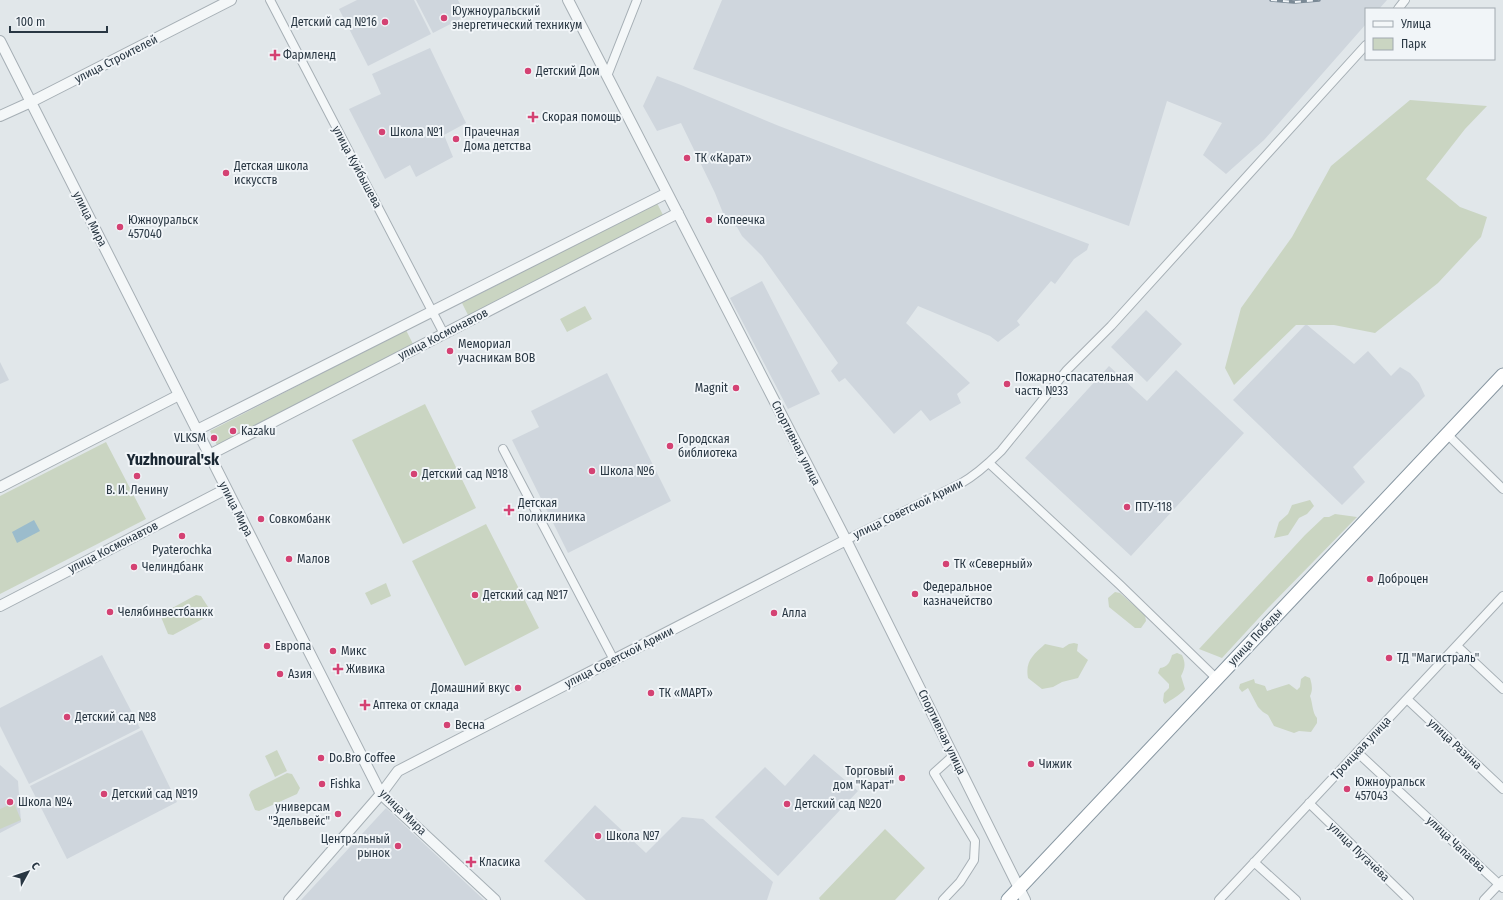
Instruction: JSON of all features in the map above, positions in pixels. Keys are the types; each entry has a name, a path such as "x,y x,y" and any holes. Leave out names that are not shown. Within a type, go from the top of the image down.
{"highway":[{"name":"улица Победы","path":"1008,900 1022,894 1216,678 1503,375"}],"street":[{"name":"улица Строителей","path":"0,116 31,102 231,0"},
{"name":"улица Куйбышева","path":"270,0 444,334"},
{"name":"Спортивная улица","path":"568,0 846,540 1022,894"},
{"path":"607,76 637,0"},
{"path":"1399,8 1405,0"},
{"name":"улица Мира","path":"0,41 381,794 495,900"},
{"name":"улица Советской Армии","path":"289,900 381,794 398,771 846,540 960,484 990,464 1067,370 1111,326 1365,46"},
{"name":"улица Космонавтов","path":"196,430 667,193"},
{"name":"улица Космонавтов","path":"209,455 678,213"},
{"path":"0,486 178,395"},
{"path":"1447,434 1503,489"},
{"path":"503,449 614,660"},
{"path":"990,464 1216,678"},
{"name":"улица Космонавтов","path":"0,606 226,489"},
{"name":"Троицкая улица","path":"1219,900 1503,596"},
{"path":"1457,646 1503,689"},
{"name":"улица Разина","path":"1407,699 1503,789"},
{"name":"улица Чапаева","path":"1357,752 1502,884"},
{"path":"943,900 960,882 974,860 975,841 934,773 954,755"},
{"name":"улица Пугачёва","path":"1309,803 1409,900"},
{"path":"1254,862 1296,900"},
{"path":"1484,900 1502,884"}],"shaded area":[{"name":"Детский сад №16","path":"357,0 414,0 431,34 368,66 339,9"},
{"name":"Юужноуральский энергетический техникум","path":"416,0 458,0 466,16 433,33"},
{"path":"722,0 1387,0 1380,8 1365,8 1365,25 1264,140 1226,174 1203,155 1222,123 1167,101 1129,226 693,69"},
{"path":"430,48 466,123 444,135 453,157 416,177 410,165 385,179 349,109 381,94 372,74"},
{"path":"657,76 779,126 1089,244 1087,250 1074,259 1055,284 1051,281 1017,321 1020,325 998,342 990,336 918,306 906,323 970,383 957,394 961,403 930,421 921,410 894,434 845,378 839,382 831,371 838,363 762,256 742,236 737,227 727,223 715,193 681,123 657,131 643,106"},
{"path":"762,281 820,394 788,409 730,298"},
{"path":"1146,310 1182,344 1147,382 1111,347"},
{"path":"1306,324 1354,364 1368,351 1391,376 1400,367 1410,373 1419,383 1425,396 1353,467 1365,482 1342,505 1233,400"},
{"path":"0,362 9,380 0,384"},
{"name":"ПТУ-118","path":"1109,366 1147,401 1176,370 1244,433 1131,556 1025,458"},
{"name":"Школа №6","path":"607,373 671,501 568,553 512,440 539,427 531,411"},
{"name":"Детский сад №8","path":"102,655 140,728 29,784 0,726 0,708"},
{"name":"Детский сад №19","path":"142,730 177,802 67,859 30,786"},
{"name":"Детский сад №20","path":"814,754 858,791 778,876 715,817 765,767 785,786"},
{"name":"Школа №4","path":"0,765 18,781 21,822 0,833"},
{"name":"Школа №7","path":"595,805 646,853 682,817 703,819 773,882 767,900 586,900 544,861"},
{"path":"386,808 484,900 301,900"}],"green space":[{"path":"1410,100 1487,106 1465,129 1426,179 1460,207 1487,217 1481,237 1438,283 1375,333 1334,325 1296,325 1234,385 1225,368 1241,308 1292,237 1331,166"},
{"path":"657,203 664,217 469,317 462,303"},
{"path":"585,306 592,319 567,332 560,319"},
{"path":"406,330 413,344 217,445 210,431"},
{"name":"Детский сад №18","path":"425,404 476,508 403,544 352,440"},
{"path":"106,442 146,519 0,594 0,496"},
{"path":"1310,500 1314,506 1307,514 1299,518 1288,535 1274,538 1279,522 1288,514 1292,505"},
{"path":"1335,514 1357,517 1268,608 1222,658 1199,649 1305,535 1324,517 1329,517"},
{"name":"Детский сад №17","path":"486,524 539,628 465,666 412,561"},
{"path":"386,583 391,596 371,605 365,593"},
{"path":"1115,592 1120,593 1145,615 1146,621 1141,628 1135,628 1109,607 1108,598"},
{"path":"196,595 201,596 210,610 208,616 173,635 168,634 161,617 163,613"},
{"path":"1074,643 1078,644 1077,651 1088,660 1078,678 1062,682 1053,687 1042,689 1028,678 1027,672 1031,659 1045,644 1063,648"},
{"path":"1177,653 1182,655 1184,661 1184,668 1181,676 1185,689 1178,696 1165,704 1163,701 1164,693 1169,688 1169,684 1158,673 1160,668 1165,667 1168,664 1172,655"},
{"path":"1305,676 1310,678 1312,692 1310,696 1314,713 1317,718 1317,723 1311,732 1299,731 1294,733 1274,726 1268,715 1258,707 1248,688 1242,692 1239,688 1240,684 1254,679 1255,683 1265,686 1267,691 1289,684 1297,690 1300,687 1301,679"},
{"path":"277,750 287,771 275,777 265,756"},
{"path":"287,773 292,774 300,788 297,794 259,811 255,810 249,795 251,791"},
{"path":"14,803 21,820 0,829 0,809"},
{"path":"885,829 925,868 895,900 820,900 819,898"}],"water":[{"path":"34,520 40,531 17,543 12,532"}],"railway":[{"path":"1271,0 1294,2 1319,0"}],"place":[{"name":"Юужноуральский энергетический техникум","path":"444,18"},
{"name":"Детский сад №16","path":"385,22"},
{"name":"Фармленд","path":"275,55"},
{"name":"Детский Дом","path":"528,71"},
{"name":"Скорая помощь","path":"533,117"},
{"name":"Школа №1","path":"382,132"},
{"name":"Прачечная Дома детства","path":"456,139"},
{"name":"ТК «Карат»","path":"687,158"},
{"name":"Детская школа искусств","path":"226,173"},
{"name":"Копеечка","path":"709,220"},
{"name":"Южноуральск 457040","path":"120,227"},
{"name":"Мемориал учасникам ВОВ","path":"450,351"},
{"name":"Пожарно-спасательная часть №33","path":"1007,384"},
{"name":"Magnit","path":"736,388"},
{"name":"Kazaku","path":"233,431"},
{"name":"VLKSM","path":"214,438"},
{"name":"Городская библиотека","path":"670,446"},
{"name":"Школа №6","path":"592,471"},
{"name":"Детский сад №18","path":"414,474"},
{"name":"В. И. Ленину","path":"137,476"},
{"name":"ПТУ-118","path":"1127,507"},
{"name":"Детская поликлиника","path":"509,510"},
{"name":"Совкомбанк","path":"261,519"},
{"name":"Pyaterochka","path":"182,536"},
{"name":"Малов","path":"289,559"},
{"name":"ТК «Северный»","path":"946,564"},
{"name":"Челиндбанк","path":"134,567"},
{"name":"Доброцен","path":"1370,579"},
{"name":"Федеральное казначейство","path":"915,594"},
{"name":"Детский сад №17","path":"475,595"},
{"name":"Челябинвестбанкк","path":"110,612"},
{"name":"Алла","path":"774,613"},
{"name":"Европа","path":"267,646"},
{"name":"Микс","path":"333,651"},
{"name":"ТД \"Магистраль\"","path":"1389,658"},
{"name":"Живика","path":"338,669"},
{"name":"Азия","path":"280,674"},
{"name":"Домашний вкус","path":"518,688"},
{"name":"ТК «МАРТ»","path":"651,693"},
{"name":"Аптека от склада","path":"365,705"},
{"name":"Детский сад №8","path":"67,717"},
{"name":"Весна","path":"447,725"},
{"name":"Do.Bro Coffee","path":"321,758"},
{"name":"Чижик","path":"1031,764"},
{"name":"Торговый дом \"Карат\"","path":"902,778"},
{"name":"Fishka","path":"322,784"},
{"name":"Южноуральск 457043","path":"1347,789"},
{"name":"Детский сад №19","path":"104,794"},
{"name":"Школа №4","path":"10,802"},
{"name":"Детский сад №20","path":"787,804"},
{"name":"универсам \"Эдельвейс\"","path":"338,814"},
{"name":"Школа №7","path":"598,836"},
{"name":"Центральный рынок","path":"398,846"},
{"name":"Класика","path":"471,862"}],"district":[{"name":"Yuzhnoural'sk","path":"173,459"}]}
